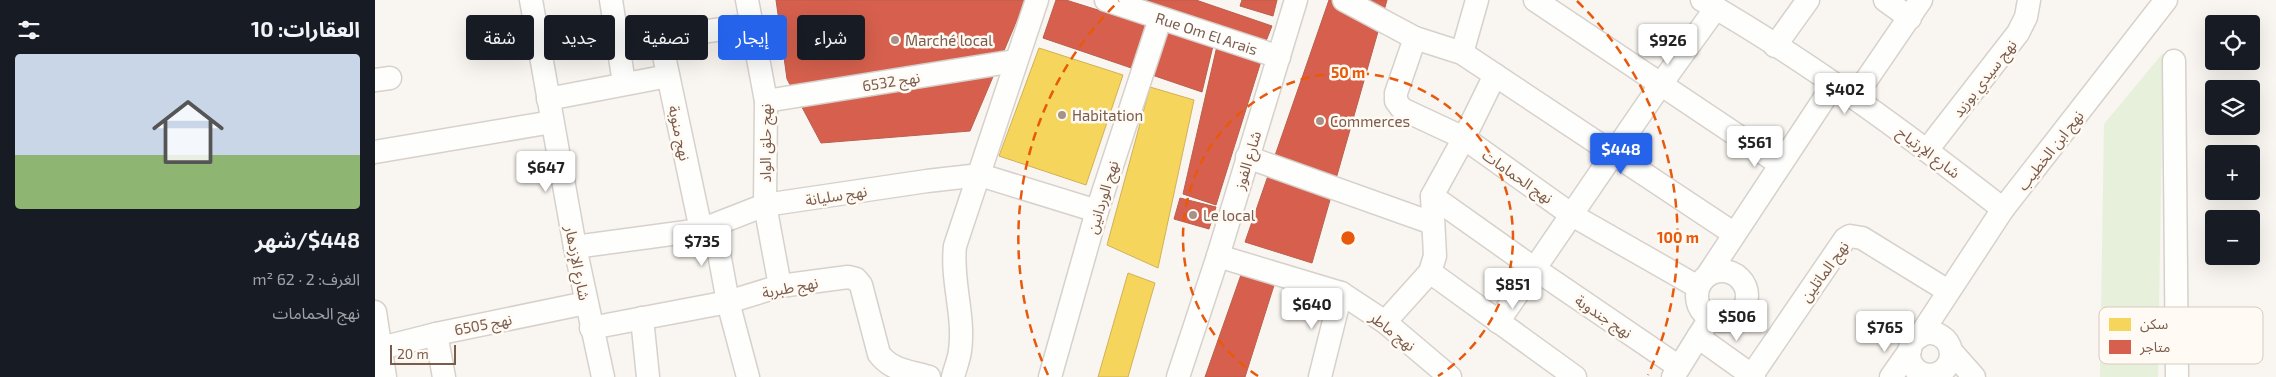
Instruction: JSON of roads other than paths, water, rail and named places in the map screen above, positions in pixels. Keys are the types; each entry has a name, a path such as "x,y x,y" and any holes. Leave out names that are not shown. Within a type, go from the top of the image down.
{"street":[{"name":"شارع الإزدهار","path":"531,0 575,247 603,377"},
{"path":"611,0 624,83"},
{"name":"نهج حلق الواد","path":"747,0 751,15"},
{"path":"953,377 960,351 961,321 953,261 955,246 1037,0"},
{"name":"Rue Om El Arais","path":"1106,0 1279,57"},
{"name":"شارع الفوز","path":"1178,377 1218,256 1247,156 1297,0"},
{"path":"1343,0 1415,38 1461,52 1733,234"},
{"path":"1461,52 1477,0"},
{"path":"1535,0 1780,164"},
{"path":"1775,46 1808,0"},
{"path":"1854,98 1916,9 1885,0"},
{"name":"نهج ابن الخطيب","path":"1891,377 2003,209 2166,0"},
{"name":"نهج سيدي بوزيد","path":"1927,150 2018,33 2024,3"},
{"path":"1498,322 1661,84 1709,4"},
{"name":"شارع الإرتياح","path":"1709,4 1834,84 1927,150 2003,209"},
{"name":"نهج الوردانين","path":"1050,377 1097,211 1160,19"},
{"name":"نهج الحمامات","path":"1415,38 1396,93 1396,101 1402,109 1464,138 1572,214 1703,280"},
{"path":"619,43 625,42"},
{"name":"نهج منوبة","path":"665,60 748,377"},
{"name":"نهج حلق الواد","path":"759,60 766,101 765,205 780,286"},
{"path":"2174,60 2176,307"},
{"name":"نهج 6532","path":"766,101 1015,62"},
{"path":"1385,322 1430,272 1435,256 1431,196 1464,138 1495,75"},
{"path":"548,99 668,76"},
{"path":"1753,376 1704,327 1697,301 1703,280 1834,84"},
{"path":"375,152 552,122"},
{"path":"1247,156 1432,223"},
{"name":"نهج سليانة","path":"575,247 708,228 765,205 980,175 1097,211"},
{"name":"نهج جندوبة","path":"1431,196 1676,372"},
{"name":"نهج الماتلين","path":"1753,376 1845,239 1850,236 1862,238 1944,298"},
{"name":"نهج ماطر","path":"1218,256 1341,293 1385,322 1450,377"},
{"path":"1676,372 1704,327 1718,321 1735,318 1746,304 1746,287 1734,274 1726,270 1703,280"},
{"path":"1430,272 1575,377"},
{"name":"نهج طبربة","path":"591,328 727,302 780,286 848,277 856,279 861,286 879,354 892,368 921,376"},
{"path":"1320,377 1341,293"},
{"path":"1944,298 1949,347 1947,366 1929,376 1912,366 1914,343 1935,334 1949,347 1974,377"},
{"name":"نهج 6505","path":"381,348 436,334 586,303"},
{"path":"642,318 648,377"},
{"path":"376,321 385,377"},
{"path":"436,334 444,377"},
{"path":"2177,364 2177,377"}],"place":[{"name":"Marché local","path":"895,40"},
{"name":"Habitation","path":"1062,115"},
{"name":"Commerces","path":"1320,121"},
{"name":"Le local","path":"1193,215"}]}
